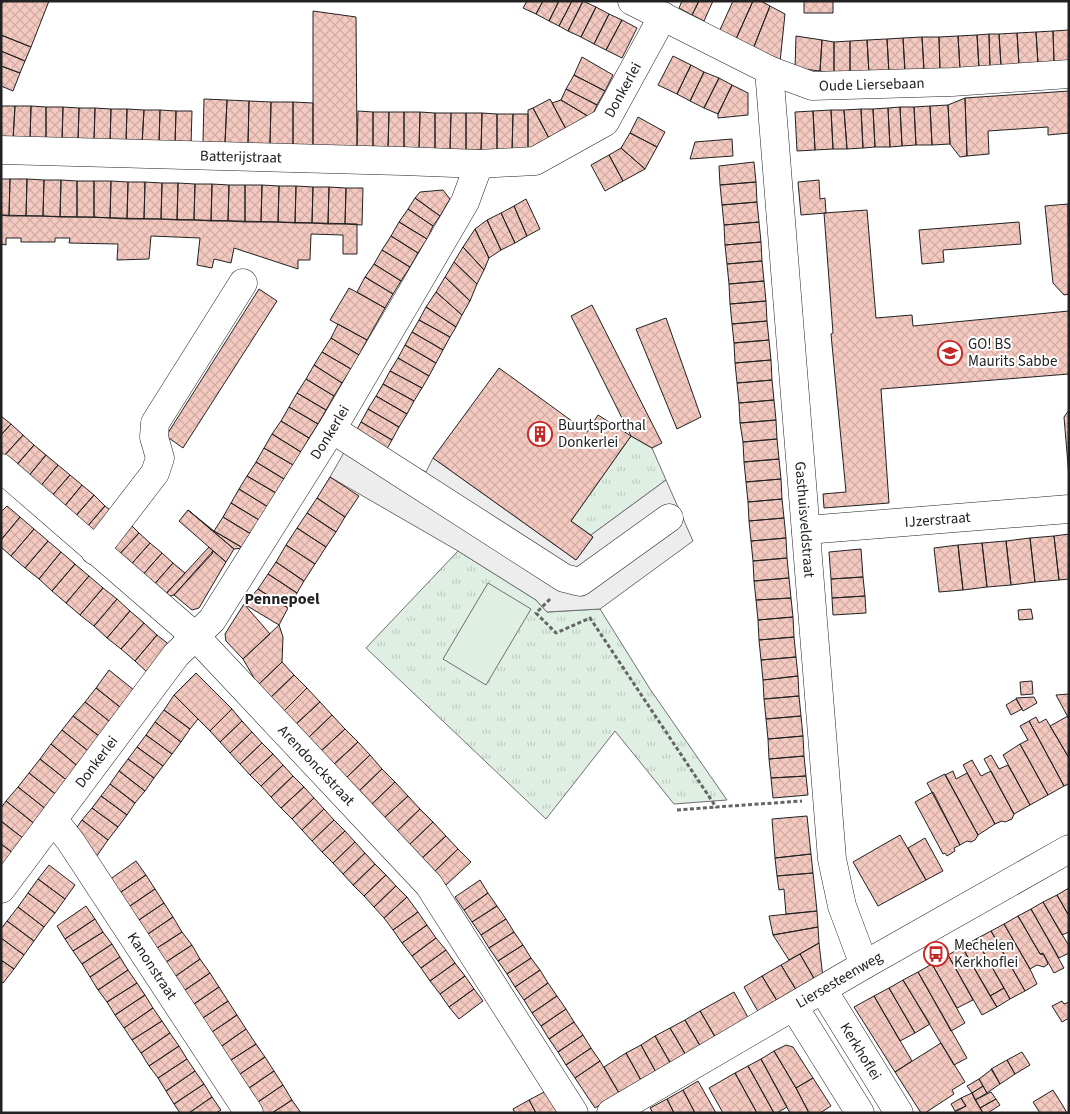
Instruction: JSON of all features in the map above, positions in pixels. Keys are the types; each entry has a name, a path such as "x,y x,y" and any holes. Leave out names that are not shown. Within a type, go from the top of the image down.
{"street":[{"name":"Oude Liersebaan","path":"632,1 769,70 812,86 952,82 1069,74"},
{"name":"Donkerlei","path":"1,889 176,655 212,620 332,430 465,202 480,164 535,161 604,122 663,16"},
{"name":"Gasthuisveldstraat","path":"769,70 834,869 842,906 864,965"},
{"name":"Batterijstraat","path":"1,150 480,164"},
{"path":"95,551 155,473 160,458 154,437 155,423 243,283"},
{"path":"332,430 564,578 580,582 669,518"},
{"name":"Arendonckstraat","path":"1,468 196,637 428,885 574,1113"},
{"name":"IJzerstraat","path":"806,530 1069,509"},
{"name":"Kanonstraat","path":"54,820 71,842 249,1113"},
{"name":"Liersesteenweg","path":"611,1113 864,965 1069,849"},
{"name":"Kerkhoflei","path":"823,990 899,1113"},
{"path":"794,1007 860,1113"}],"path":[{"path":"564,578 557,593 536,613 556,632 590,618 716,807"},
{"path":"676,810 828,799"}],"green space":[{"path":"631,436 652,448 666,480 591,535 571,521"},
{"path":"458,551 536,600 547,612 600,609 650,689 727,800 674,804 615,731 546,819 366,648"},
{"path":"488,583 531,609 486,685 443,659"}],"shaded area":[{"path":"354,435 426,472 433,458 576,560 593,537 591,535 666,480 693,541 600,609 547,612 536,600 458,551 330,477"}],"building":[{"path":"3,1 49,1 31,47 1,35 1,6"},
{"path":"527,1 543,1 536,14 523,8"},
{"path":"543,1 559,1 549,21 536,14"},
{"path":"559,1 572,1 559,26 549,21"},
{"path":"572,1 583,1 568,31 559,26"},
{"path":"583,1 596,7 581,37 568,31"},
{"path":"682,1 699,1 692,15 679,8"},
{"path":"699,1 713,1 704,21 692,15"},
{"path":"733,1 753,1 736,39 719,32"},
{"path":"753,1 761,1 770,6 753,49 736,39"},
{"path":"804,1 833,1 833,13 804,13"},
{"path":"770,6 785,14 780,62 753,49"},
{"path":"596,7 609,14 594,44 581,37"},
{"path":"313,11 356,17 357,148 313,145"},
{"path":"609,14 622,20 606,50 594,44"},
{"path":"622,20 637,28 622,58 606,50"},
{"path":"1069,30 1069,63 1054,63 1053,31"},
{"path":"1053,31 1054,63 1038,64 1036,32"},
{"path":"1036,32 1038,64 1019,65 1017,33"},
{"path":"1017,33 1019,65 1001,66 999,34"},
{"path":"989,34 990,68 979,68 977,35"},
{"path":"989,34 999,34 1001,66 990,68"},
{"path":"1,35 31,47 25,61 1,51"},
{"path":"977,35 979,68 960,69 958,36"},
{"path":"796,36 822,40 820,71 795,68"},
{"path":"958,36 960,69 940,70 939,37"},
{"path":"922,37 924,71 905,72 903,38"},
{"path":"922,37 939,37 940,70 924,71"},
{"path":"903,38 905,72 889,73 887,39"},
{"path":"887,39 889,73 869,73 867,40"},
{"path":"822,40 834,42 834,73 820,71"},
{"path":"867,40 869,73 850,73 850,41"},
{"path":"850,41 850,73 834,73 834,42"},
{"path":"1,51 25,61 20,73 1,66"},
{"path":"673,56 691,65 677,94 658,85"},
{"path":"582,57 613,75 605,91 574,75"},
{"path":"691,65 704,72 690,101 677,94"},
{"path":"1,66 20,73 13,91 1,86"},
{"path":"704,72 719,78 704,108 690,101"},
{"path":"574,75 605,91 597,105 566,89"},
{"path":"719,78 732,85 718,114 704,108"},
{"path":"732,85 748,93 748,115 718,118 718,114"},
{"path":"566,89 597,105 591,118 561,100"},
{"path":"1069,91 1069,133 1048,135 1048,127 988,131 989,154 967,156 965,98"},
{"path":"965,98 967,156 960,157 950,144 948,105"},
{"path":"204,99 227,100 225,143 203,142"},
{"path":"550,99 567,131 550,140 533,108"},
{"path":"227,100 249,101 248,144 225,143"},
{"path":"561,100 591,118 567,131 552,103"},
{"path":"249,101 271,102 270,145 248,144"},
{"path":"271,102 293,102 293,145 270,145"},
{"path":"293,102 313,103 313,145 293,145"},
{"path":"948,105 950,144 932,145 930,106"},
{"path":"1,106 15,106 13,140 1,140"},
{"path":"15,106 31,106 30,140 13,140"},
{"path":"31,106 46,107 46,141 30,140"},
{"path":"930,106 932,145 916,145 914,107"},
{"path":"46,107 63,107 62,141 46,141"},
{"path":"63,107 79,108 78,142 62,141"},
{"path":"900,107 902,146 890,147 888,108"},
{"path":"900,107 914,107 916,145 902,146"},
{"path":"79,108 95,108 94,142 78,142"},
{"path":"95,108 111,109 110,143 94,142"},
{"path":"533,108 550,140 528,152 528,110"},
{"path":"888,108 890,147 875,147 873,109"},
{"path":"111,109 127,109 126,143 110,143"},
{"path":"127,109 144,110 142,144 126,143"},
{"path":"861,109 863,148 847,149 844,110"},
{"path":"861,109 873,109 875,147 863,148"},
{"path":"144,110 160,110 159,144 142,144"},
{"path":"160,110 176,111 175,145 159,144"},
{"path":"831,110 833,149 815,150 813,111"},
{"path":"831,110 844,110 847,149 833,149"},
{"path":"176,111 192,111 191,145 175,145"},
{"path":"358,111 373,112 373,149 357,148"},
{"path":"813,111 815,150 797,151 795,112"},
{"path":"373,112 389,112 388,149 373,149"},
{"path":"389,112 404,112 404,149 388,149"},
{"path":"404,112 420,112 419,150 404,149"},
{"path":"420,112 435,113 435,150 419,150"},
{"path":"435,113 451,113 450,150 435,150"},
{"path":"451,113 466,113 466,151 450,150"},
{"path":"466,113 482,113 481,151 466,151"},
{"path":"482,113 497,114 497,151 481,151"},
{"path":"497,114 513,114 512,152 497,151"},
{"path":"513,114 528,114 528,152 512,152"},
{"path":"638,117 665,132 657,147 630,133"},
{"path":"630,133 657,147 645,169 621,148"},
{"path":"732,139 733,156 690,159 695,142"},
{"path":"621,148 645,169 623,181 609,155"},
{"path":"609,155 623,181 605,191 591,165"},
{"path":"754,162 756,182 720,185 719,166"},
{"path":"1,179 10,179 9,216 1,215"},
{"path":"10,179 27,179 26,216 9,216"},
{"path":"27,179 44,180 43,216 26,216"},
{"path":"44,180 61,180 60,217 43,216"},
{"path":"61,180 77,181 77,217 60,217"},
{"path":"819,180 820,199 825,198 826,213 801,215 798,182"},
{"path":"77,181 94,181 94,217 77,217"},
{"path":"94,181 111,181 110,218 94,217"},
{"path":"111,181 128,182 127,219 110,218"},
{"path":"128,182 145,182 144,219 127,219"},
{"path":"145,182 162,183 161,219 144,219"},
{"path":"756,182 757,202 722,205 720,185"},
{"path":"162,183 178,183 177,220 161,219"},
{"path":"178,183 195,184 194,220 177,220"},
{"path":"195,184 212,184 211,221 194,220"},
{"path":"212,184 229,185 228,221 211,221"},
{"path":"229,185 245,185 245,222 228,221"},
{"path":"245,185 262,185 261,222 245,222"},
{"path":"262,185 279,186 278,222 261,222"},
{"path":"279,186 296,186 295,223 278,222"},
{"path":"296,186 313,187 312,223 295,223"},
{"path":"313,187 329,187 328,224 312,223"},
{"path":"329,187 346,188 345,224 328,224"},
{"path":"346,188 363,188 362,225 345,224"},
{"path":"443,190 450,199 440,216 415,198 420,192"},
{"path":"415,198 440,216 433,226 408,209"},
{"path":"526,199 540,229 527,236 514,206"},
{"path":"757,202 759,222 724,225 722,205"},
{"path":"1068,204 1069,294 1064,295 1053,283 1045,206"},
{"path":"514,206 527,236 515,243 501,213"},
{"path":"408,209 433,226 427,239 399,222"},
{"path":"867,210 876,318 912,315 913,326 1069,311 1069,374 881,389 889,503 824,508 823,494 846,492 831,334 833,333 824,213"},
{"path":"501,213 515,243 501,250 487,220"},
{"path":"1,215 357,224 357,254 343,254 343,235 311,234 310,260 298,260 298,269 234,248 231,263 214,259 212,268 197,265 200,238 151,236 149,259 117,260 118,244 69,243 70,238 55,238 55,242 21,242 21,238 6,238 6,245 1,244"},
{"path":"487,220 501,250 489,258 475,229"},
{"path":"399,222 427,239 418,253 391,236"},
{"path":"759,222 761,242 725,245 724,225"},
{"path":"1019,222 1021,244 943,250 944,262 922,264 919,230"},
{"path":"475,229 489,258 484,270 463,247"},
{"path":"391,236 418,253 410,267 382,250"},
{"path":"761,242 762,261 727,264 725,245"},
{"path":"463,247 484,270 477,284 454,262"},
{"path":"382,250 410,267 401,281 374,264"},
{"path":"762,261 764,281 729,284 727,264"},
{"path":"454,262 477,284 470,301 445,277"},
{"path":"374,264 401,281 393,294 365,277"},
{"path":"365,277 393,294 385,308 357,292"},
{"path":"445,277 470,301 462,315 436,292"},
{"path":"764,281 766,301 730,304 729,284"},
{"path":"349,288 385,308 367,340 330,320"},
{"path":"259,289 277,301 183,448 166,436"},
{"path":"436,292 462,315 456,327 426,307"},
{"path":"766,301 767,321 732,324 730,304"},
{"path":"592,305 662,443 652,448 631,436 571,316"},
{"path":"426,307 456,327 450,337 419,320"},
{"path":"666,318 701,417 677,429 636,329"},
{"path":"419,320 450,337 443,350 412,332"},
{"path":"767,321 769,340 734,343 732,324"},
{"path":"338,324 367,340 359,355 331,338"},
{"path":"412,332 443,350 436,363 405,345"},
{"path":"331,338 359,355 351,369 322,352"},
{"path":"769,340 771,360 735,363 734,343"},
{"path":"405,345 436,363 429,376 398,358"},
{"path":"322,352 351,369 342,383 314,365"},
{"path":"398,358 429,376 422,388 390,371"},
{"path":"771,360 772,380 737,383 735,363"},
{"path":"314,365 342,383 334,396 306,379"},
{"name":"Buurtsporthal Donkerlei","path":"499,368 587,432 598,415 631,436 571,521 593,537 576,560 433,458"},
{"path":"390,371 422,388 414,401 383,384"},
{"path":"306,379 334,396 326,410 297,393"},
{"path":"772,380 774,400 739,403 737,383"},
{"path":"383,384 414,401 407,414 376,396"},
{"path":"297,393 326,410 318,424 289,407"},
{"path":"376,396 407,414 399,427 368,409"},
{"path":"774,400 776,420 740,423 739,403"},
{"path":"289,407 318,424 309,438 281,421"},
{"path":"368,409 399,427 392,440 361,422"},
{"path":"1069,410 1069,477 1064,417"},
{"path":"1,416 11,424 1,435"},
{"path":"776,420 777,439 743,442 740,423"},
{"path":"281,421 309,438 301,452 272,434"},
{"path":"361,422 392,440 385,452 354,435"},
{"path":"11,424 23,435 3,457 1,456 1,435"},
{"path":"272,434 301,452 293,465 264,448"},
{"path":"23,435 34,445 15,467 3,457"},
{"path":"777,439 779,459 744,462 743,442"},
{"path":"34,445 46,455 27,478 15,467"},
{"path":"264,448 293,465 284,479 256,462"},
{"path":"46,455 58,465 39,488 27,478"},
{"path":"779,459 781,479 746,482 744,462"},
{"path":"256,462 284,479 276,493 247,476"},
{"path":"58,465 70,475 50,498 39,488"},
{"path":"70,475 82,485 63,508 50,498"},
{"path":"247,476 276,493 268,507 239,489"},
{"path":"330,477 359,496 345,517 317,498"},
{"path":"781,479 782,499 748,502 746,482"},
{"path":"82,485 94,495 74,518 63,508"},
{"path":"239,489 268,507 259,520 231,503"},
{"path":"94,495 105,506 86,528 74,518"},
{"path":"317,498 345,517 336,532 307,513"},
{"path":"782,499 784,518 749,521 748,502"},
{"path":"231,503 259,520 251,534 223,517"},
{"path":"7,506 20,517 1,540 1,512"},
{"path":"105,506 118,516 98,539 86,528"},
{"path":"188,510 234,549 226,562 179,521"},
{"path":"188,510 214,531 243,548 234,549"},
{"path":"307,513 336,532 326,547 297,528"},
{"path":"20,517 34,529 11,556 1,547 1,540"},
{"path":"223,517 251,534 243,548 214,531"},
{"path":"784,518 786,538 751,541 749,521"},
{"path":"128,522 139,533 117,557 105,547"},
{"path":"297,528 326,547 315,564 286,545"},
{"path":"34,529 48,541 25,568 11,556"},
{"path":"139,533 150,543 128,568 117,557"},
{"path":"1069,534 1069,579 1059,580 1054,536"},
{"path":"1054,536 1059,580 1035,582 1030,538"},
{"path":"786,538 787,558 753,561 751,541"},
{"path":"1030,538 1035,582 1011,585 1006,541"},
{"path":"48,541 61,552 39,579 25,568"},
{"path":"1006,541 1011,585 987,587 982,543"},
{"path":"150,543 162,553 140,578 128,568"},
{"path":"982,543 987,587 963,590 958,545"},
{"path":"286,545 315,564 304,581 276,562"},
{"path":"958,545 963,590 939,592 934,548"},
{"path":"209,547 213,551 212,554 174,595 162,598"},
{"path":"861,549 863,577 831,579 829,552"},
{"path":"213,551 226,562 199,608 192,610 174,595"},
{"path":"61,552 75,564 52,591 39,579"},
{"path":"162,553 173,563 151,588 140,578"},
{"path":"787,558 789,578 754,581 753,561"},
{"path":"276,562 304,581 297,593 268,574"},
{"path":"173,563 185,573 162,598 151,588"},
{"path":"75,564 89,576 66,603 52,591"},
{"path":"268,574 297,593 288,608 258,589"},
{"path":"89,576 103,588 80,615 66,603"},
{"path":"863,577 865,596 832,598 831,579"},
{"path":"789,578 791,598 756,600 754,581"},
{"path":"103,588 117,599 94,626 80,615"},
{"path":"258,589 288,608 279,625 244,604"},
{"path":"865,596 866,613 833,615 832,598"},
{"path":"791,598 793,617 758,620 756,600"},
{"path":"117,599 130,611 107,638 94,626"},
{"path":"244,604 270,634 243,659 226,641 225,634"},
{"path":"1031,609 1033,619 1019,620 1018,610"},
{"path":"130,611 144,623 121,649 107,638"},
{"path":"793,617 794,637 759,640 758,620"},
{"path":"144,623 157,635 135,661 121,649"},
{"path":"279,625 283,637 282,662 258,685 243,659"},
{"path":"157,635 171,646 148,673 135,661"},
{"path":"794,637 796,657 761,660 759,640"},
{"path":"796,657 798,676 763,680 761,660"},
{"path":"282,662 294,675 270,698 258,685"},
{"path":"109,670 139,694 125,711 96,688"},
{"path":"196,673 232,709 210,731 174,695"},
{"path":"294,675 307,688 283,712 270,698"},
{"path":"798,676 799,696 764,699 763,680"},
{"path":"1032,681 1033,694 1021,695 1020,682"},
{"path":"96,688 125,711 114,725 85,702"},
{"path":"307,688 320,702 295,725 283,712"},
{"path":"1069,694 1069,719 1056,695"},
{"path":"174,695 198,719 190,729 164,710"},
{"path":"799,696 801,716 766,719 764,699"},
{"path":"1034,697 1037,703 1023,711 1016,698"},
{"path":"1016,699 1022,709 1011,715 1006,705"},
{"path":"85,702 114,725 103,739 73,716"},
{"path":"320,702 332,715 308,738 295,725"},
{"path":"232,709 242,721 220,742 210,731"},
{"path":"164,710 190,729 181,742 155,722"},
{"path":"332,715 345,729 320,752 308,738"},
{"path":"73,716 103,739 92,754 62,730"},
{"path":"801,716 803,736 768,739 766,719"},
{"path":"1068,716 1069,719 1069,758 1050,726"},
{"path":"1036,717 1039,723 1046,719 1069,758 1069,784 1064,786 1029,721"},
{"path":"242,721 252,732 230,753 220,742"},
{"path":"1029,721 1064,786 1048,795 1020,744 1028,740 1020,726"},
{"path":"155,722 181,742 172,754 146,735"},
{"path":"345,729 358,742 333,765 320,752"},
{"path":"62,730 92,754 80,768 51,744"},
{"path":"252,732 262,743 240,764 230,753"},
{"path":"146,735 172,754 163,766 137,747"},
{"path":"803,736 804,756 769,759 768,739"},
{"path":"358,742 370,755 346,778 333,765"},
{"path":"262,743 273,754 250,775 240,764"},
{"path":"51,744 80,768 69,782 40,759"},
{"path":"1020,744 1048,795 1030,805 1003,755"},
{"path":"137,747 163,766 154,778 128,759"},
{"path":"273,754 283,765 261,786 250,775"},
{"path":"370,755 382,769 358,792 346,778"},
{"path":"991,755 999,769 1008,765 1030,805 1014,814 984,759"},
{"path":"804,756 806,776 771,778 769,759"},
{"path":"40,759 69,782 58,796 29,773"},
{"path":"128,759 154,778 145,791 119,771"},
{"path":"972,760 981,776 991,771 1014,814 1012,819 995,824 963,765"},
{"path":"283,765 293,776 271,797 261,786"},
{"path":"382,769 395,782 371,805 358,792"},
{"path":"119,771 145,791 135,803 110,784"},
{"path":"953,771 956,779 967,773 995,824 978,835 945,775"},
{"path":"29,773 58,796 47,810 18,787"},
{"path":"945,774 978,835 971,842 967,841 960,845 927,783"},
{"path":"293,776 304,787 281,808 271,797"},
{"path":"806,776 808,795 773,798 771,778"},
{"path":"395,782 408,796 384,818 371,805"},
{"path":"110,784 135,803 127,815 101,796"},
{"path":"18,787 47,810 36,825 6,801"},
{"path":"304,787 314,798 292,819 281,808"},
{"path":"933,792 960,845 954,848 955,851 947,856 945,853 943,854 915,802"},
{"path":"101,796 127,815 118,827 92,808"},
{"path":"408,796 420,809 396,832 384,818"},
{"path":"314,798 324,809 302,830 292,819"},
{"path":"6,801 36,825 24,839 1,821 1,808"},
{"path":"92,808 118,827 108,840 82,820"},
{"path":"324,809 334,820 312,841 302,830"},
{"path":"420,809 433,822 409,845 396,832"},
{"path":"807,816 811,854 775,858 772,819"},
{"path":"82,820 108,840 94,860 73,833"},
{"path":"334,820 345,831 322,852 312,841"},
{"path":"1,821 24,839 13,853 1,844"},
{"path":"433,822 446,836 421,859 409,845"},
{"path":"345,831 355,842 333,863 322,852"},
{"path":"900,835 926,880 878,906 853,862"},
{"path":"446,836 458,849 434,872 421,859"},
{"path":"925,838 943,871 926,880 908,848"},
{"path":"355,842 365,853 343,874 333,863"},
{"path":"1,844 13,853 1,867"},
{"path":"458,849 471,862 446,885 434,872"},
{"path":"365,853 375,864 353,885 343,874"},
{"path":"811,854 813,873 777,876 775,858"},
{"path":"136,861 146,875 118,894 109,880"},
{"path":"375,864 386,875 364,896 353,885"},
{"path":"49,865 75,885 65,899 38,879"},
{"path":"813,873 817,911 786,914 784,889 779,890 777,876"},
{"path":"146,875 155,889 127,908 118,894"},
{"path":"386,875 396,886 374,907 364,896"},
{"path":"38,879 65,899 55,913 28,893"},
{"path":"480,880 488,893 464,910 455,897"},
{"path":"396,886 407,897 384,918 374,907"},
{"path":"1069,888 1069,916 1057,895"},
{"path":"155,889 164,903 136,922 127,908"},
{"path":"28,893 55,913 44,927 18,907"},
{"path":"488,893 497,906 472,922 464,910"},
{"path":"1057,895 1069,916 1069,932 1062,935 1043,902"},
{"path":"407,897 418,912 393,930 384,918"},
{"path":"1043,902 1069,946 1069,953 1059,958 1031,909"},
{"path":"164,903 173,917 145,936 136,922"},
{"path":"86,906 95,919 65,939 57,926"},
{"path":"497,906 506,919 481,935 472,922"},
{"path":"18,907 44,927 34,941 7,921"},
{"path":"1031,909 1064,968 1054,973 1044,955 1040,954 1018,916"},
{"path":"817,911 818,927 773,935 769,916"},
{"path":"418,912 427,925 402,943 393,930"},
{"path":"1018,916 1040,954 1043,953 1048,964 1044,967 1037,965 1030,969 1004,924"},
{"path":"173,917 182,932 154,950 145,936"},
{"path":"95,919 103,932 73,951 65,939"},
{"path":"506,919 514,932 489,948 481,935"},
{"path":"7,921 34,941 24,955 1,938 1,929"},
{"path":"1004,924 1037,984 1025,991 991,931"},
{"path":"427,925 436,938 412,956 402,943"},
{"path":"818,927 819,943 789,960 773,935"},
{"path":"991,931 1025,991 1010,999 976,939"},
{"path":"103,932 112,944 82,964 73,951"},
{"path":"182,932 192,945 163,964 154,950"},
{"path":"514,932 523,945 498,961 489,948"},
{"path":"1,938 24,955 14,969 1,960"},
{"path":"436,938 446,950 421,968 412,956"},
{"path":"976,939 1004,988 990,996 962,947"},
{"path":"819,943 823,978 816,982 800,954"},
{"path":"112,944 120,957 90,977 82,964"},
{"path":"192,945 200,959 173,978 163,964"},
{"path":"523,945 531,958 507,974 498,961"},
{"path":"962,947 997,1007 982,1015 948,955"},
{"path":"446,950 455,963 430,981 421,968"},
{"path":"800,954 816,982 798,993 781,965"},
{"path":"948,955 973,1000 957,1008 932,964"},
{"path":"120,957 128,970 98,990 90,977"},
{"path":"531,958 540,970 515,987 507,974"},
{"path":"200,959 210,973 182,992 173,978"},
{"path":"1,960 14,969 3,983 1,981"},
{"path":"455,963 465,976 440,994 430,981"},
{"path":"932,964 965,1023 951,1031 918,972"},
{"path":"781,965 798,993 779,1004 762,976"},
{"path":"128,970 137,983 107,1002 98,990"},
{"path":"540,970 548,983 524,1000 515,987"},
{"path":"918,972 967,1058 954,1065 903,980"},
{"path":"210,973 219,987 191,1006 182,992"},
{"path":"465,976 474,989 449,1007 440,994"},
{"path":"762,976 779,1004 760,1015 744,987"},
{"path":"903,980 930,1024 915,1033 889,988"},
{"path":"137,983 145,995 115,1015 107,1002"},
{"path":"548,983 557,996 532,1013 524,1000"},
{"path":"219,987 228,1001 200,1020 191,1006"},
{"path":"889,988 915,1033 900,1041 874,996"},
{"path":"1004,988 1010,999 997,1007 990,996"},
{"path":"474,989 483,1001 459,1019 449,1007"},
{"path":"734,992 750,1021 717,1040 700,1011"},
{"path":"145,995 153,1008 124,1028 115,1015"},
{"path":"557,996 566,1009 541,1026 532,1013"},
{"path":"874,996 912,1061 895,1072 854,1007"},
{"path":"228,1001 237,1015 209,1034 200,1020"},
{"path":"1062,1001 1064,1004 1069,1002 1069,1018 1062,1022 1052,1006"},
{"path":"153,1008 162,1021 132,1040 124,1028"},
{"path":"566,1009 574,1022 549,1039 541,1026"},
{"path":"700,1011 717,1040 702,1049 685,1020"},
{"path":"237,1015 246,1029 219,1048 209,1034"},
{"path":"685,1020 702,1049 687,1057 670,1028"},
{"path":"162,1021 170,1033 141,1053 132,1040"},
{"path":"574,1022 583,1035 558,1052 549,1039"},
{"path":"670,1028 687,1057 672,1066 655,1036"},
{"path":"246,1029 256,1044 228,1062 219,1048"},
{"path":"170,1033 179,1046 149,1066 141,1053"},
{"path":"583,1035 591,1048 566,1065 558,1052"},
{"path":"655,1036 672,1066 657,1074 641,1045"},
{"path":"941,1043 965,1082 952,1090 954,1094 925,1113 921,1113 895,1072"},
{"path":"256,1044 265,1057 237,1076 228,1062"},
{"path":"641,1045 657,1074 642,1082 626,1053"},
{"path":"786,1045 793,1047 813,1078 796,1088 774,1051"},
{"path":"179,1046 187,1059 158,1078 149,1066"},
{"path":"591,1048 600,1061 575,1078 566,1065"},
{"path":"774,1051 809,1113 790,1113 761,1059"},
{"path":"1022,1052 1030,1065 1015,1074 1007,1060"},
{"path":"626,1053 642,1082 619,1093 604,1067"},
{"path":"265,1057 274,1071 246,1090 237,1076"},
{"path":"187,1059 195,1071 166,1091 158,1078"},
{"path":"761,1059 787,1107 777,1113 774,1113 748,1066"},
{"path":"1007,1060 1015,1074 1000,1084 991,1069"},
{"path":"600,1061 619,1093 595,1108 575,1078"},
{"path":"748,1066 774,1113 757,1113 735,1073"},
{"path":"992,1069 1000,1084 987,1093 979,1079"},
{"path":"195,1071 204,1084 174,1104 166,1091"},
{"path":"274,1071 283,1085 255,1104 246,1090"},
{"path":"735,1073 757,1113 723,1113 709,1088"},
{"path":"813,1078 831,1106 820,1113 809,1113 796,1088"},
{"path":"979,1079 983,1086 972,1093 967,1086"},
{"path":"698,1081 716,1113 695,1113 683,1090"},
{"path":"204,1084 212,1097 189,1113 180,1113 174,1104"},
{"path":"283,1085 292,1100 272,1113 261,1113 255,1104"},
{"path":"983,1086 987,1093 975,1100 972,1093"},
{"path":"683,1090 695,1113 674,1113 667,1099"},
{"path":"1053,1090 1067,1113 1040,1113 1033,1102"},
{"path":"546,1091 558,1113 536,1113 529,1100"},
{"path":"991,1092 996,1099 980,1108 975,1100"},
{"path":"972,1093 983,1113 953,1113 966,1106 961,1098"},
{"path":"212,1097 221,1110 216,1113 189,1113"},
{"path":"961,1098 966,1106 955,1111 951,1104"},
{"path":"667,1099 674,1113 653,1113 650,1108"},
{"path":"996,1099 1000,1105 988,1113 983,1113 980,1108"},
{"path":"292,1100 301,1113 272,1113"},
{"path":"529,1100 536,1113 515,1113 513,1109"}],"place":[{"name":"GO! BS Maurits Sabbe","path":"950,353"},
{"name":"Buurtsporthal Donkerlei","path":"540,434"},
{"name":"Mechelen Kerkhoflei","path":"936,954"}],"district":[{"name":"Pennepoel","path":"282,598"}]}
